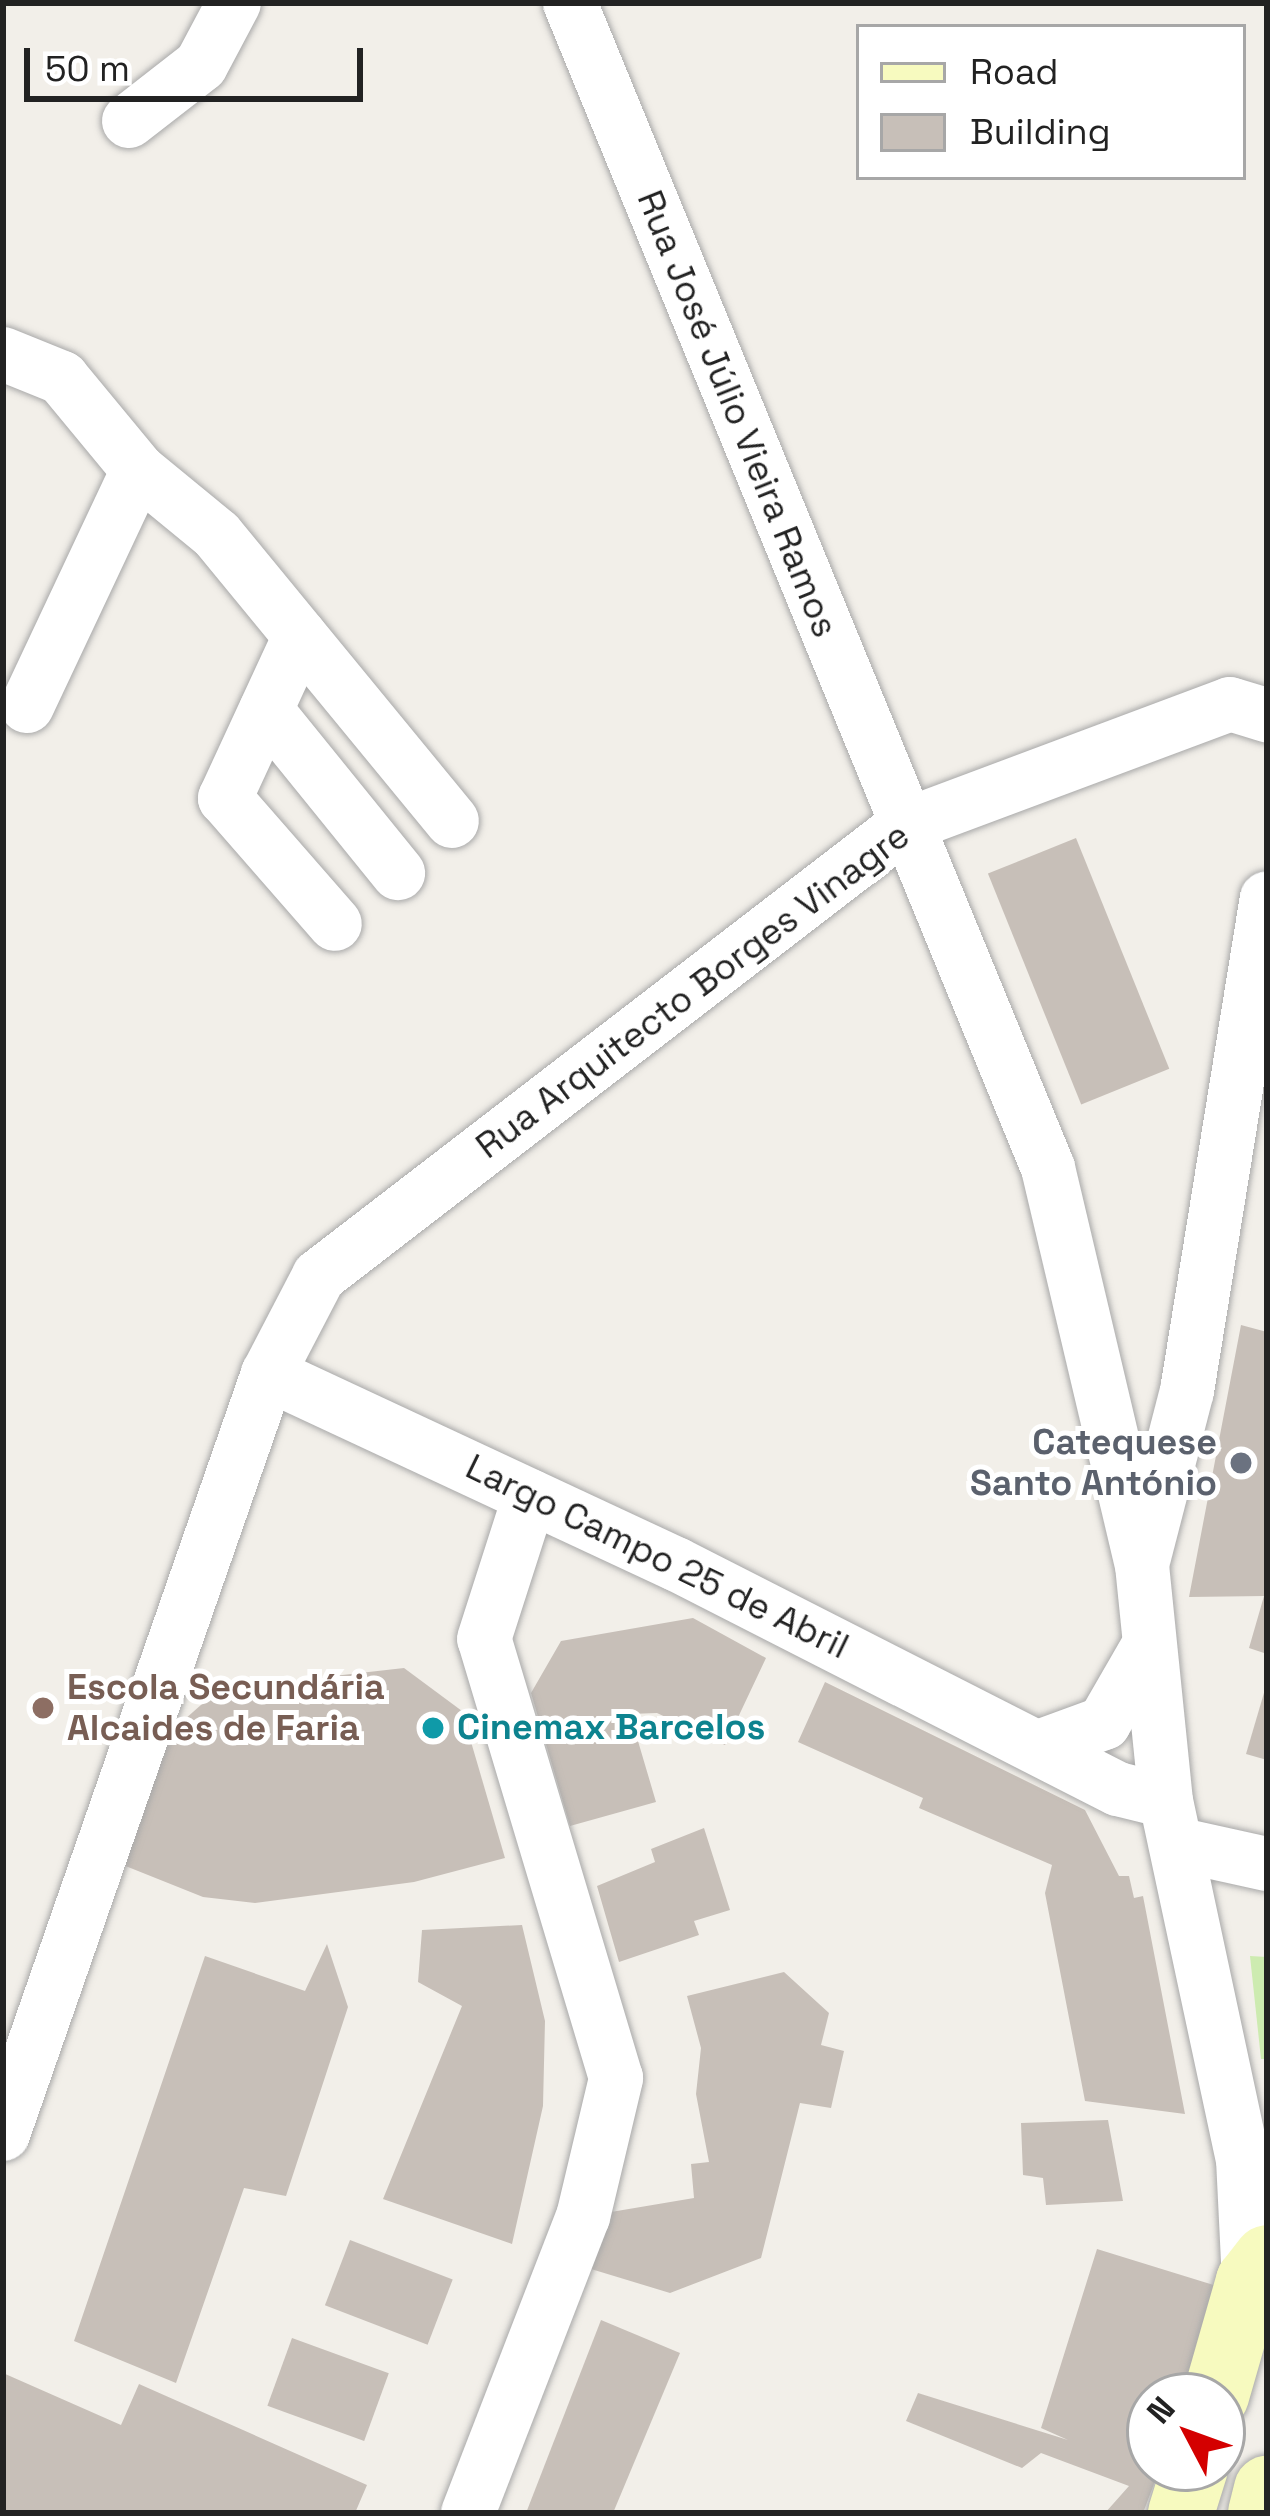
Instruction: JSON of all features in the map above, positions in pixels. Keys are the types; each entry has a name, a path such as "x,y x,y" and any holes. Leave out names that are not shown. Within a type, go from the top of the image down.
{"street":[{"path":"129,121 201,65 234,3"},
{"name":"Rua José Júlio Vieira Ramos","path":"570,3 904,826"},
{"path":"3,354 62,379 138,470 217,535 452,821"},
{"path":"27,706 138,470"},
{"path":"300,636 225,798 334,924"},
{"name":"Rua Arquitecto Borges Vinagre","path":"3,2134 268,1374 319,1276 904,826 1230,704 1267,715"},
{"path":"266,710 398,873"},
{"path":"904,826 1048,1168 1142,1565 1171,1822 1243,2159 1258,2270 1224,2372"},
{"path":"1142,1565 1187,1391 1267,898"},
{"name":"Largo Campo 25 de Abril","path":"268,1374 1044,1745 1171,1822 1267,1864"},
{"path":"468,2513 583,2217 616,2078 484,1639 530,1496"},
{"path":"1044,1745 1104,1723 1149,1645"},
{"path":"1261,2513 1267,2489"}],"green space":[{"path":"1250,1956 1267,1957 1267,2059 1261,2059"}],"building":[{"path":"1076,838 1169,1069 1081,1104 988,874"},
{"name":"Catequese Santo António","path":"1241,1325 1267,1332 1267,1654 1249,1648 1264,1596 1189,1597"},
{"path":"693,1618 766,1658 725,1745 657,1713 630,1714 656,1802 570,1826 531,1693 561,1641"},
{"path":"404,1668 462,1711 505,1858 414,1882 255,1903 203,1897 123,1865 167,1735 219,1689"},
{"path":"825,1682 1085,1810 1119,1876 1129,1876 1134,1898 1143,1896 1185,2114 1085,2101 1045,1893 1052,1865 919,1808 923,1798 798,1742"},
{"path":"1267,1686 1267,1760 1246,1754"},
{"path":"704,1828 730,1910 694,1921 699,1935 619,1962 597,1886 655,1862 651,1849"},
{"path":"522,1925 545,2021 543,2106 512,2244 383,2199 462,2006 418,1982 422,1930"},
{"path":"327,1944 348,2007 286,2196 244,2188 176,2383 74,2341 205,1956 305,1991"},
{"path":"784,1972 829,2013 821,2045 844,2051 831,2108 800,2103 761,2258 670,2293 591,2269 611,2212 694,2198 691,2164 709,2162 696,2094 701,2048 687,1996"},
{"path":"1108,2120 1123,2201 1046,2205 1043,2178 1023,2175 1021,2123"},
{"path":"350,2240 453,2279 428,2345 325,2305"},
{"path":"1097,2249 1220,2287 1193,2372 1126,2372 1126,2485 1041,2453 1022,2468 906,2421 918,2393 1068,2440 1041,2428"},
{"path":"601,2320 680,2353 613,2513 526,2513"},
{"path":"292,2338 389,2373 364,2441 267,2406"},
{"path":"3,2373 121,2425 139,2384 367,2485 355,2513 3,2513"},
{"path":"1126,2489 1151,2492 1143,2513 1105,2513"}],"place":[{"name":"Catequese Santo António","path":"1241,1463"},
{"name":"Escola Secundária Alcaides de Faria","path":"43,1708"},
{"name":"Cinemax Barcelos","path":"433,1728"}]}
